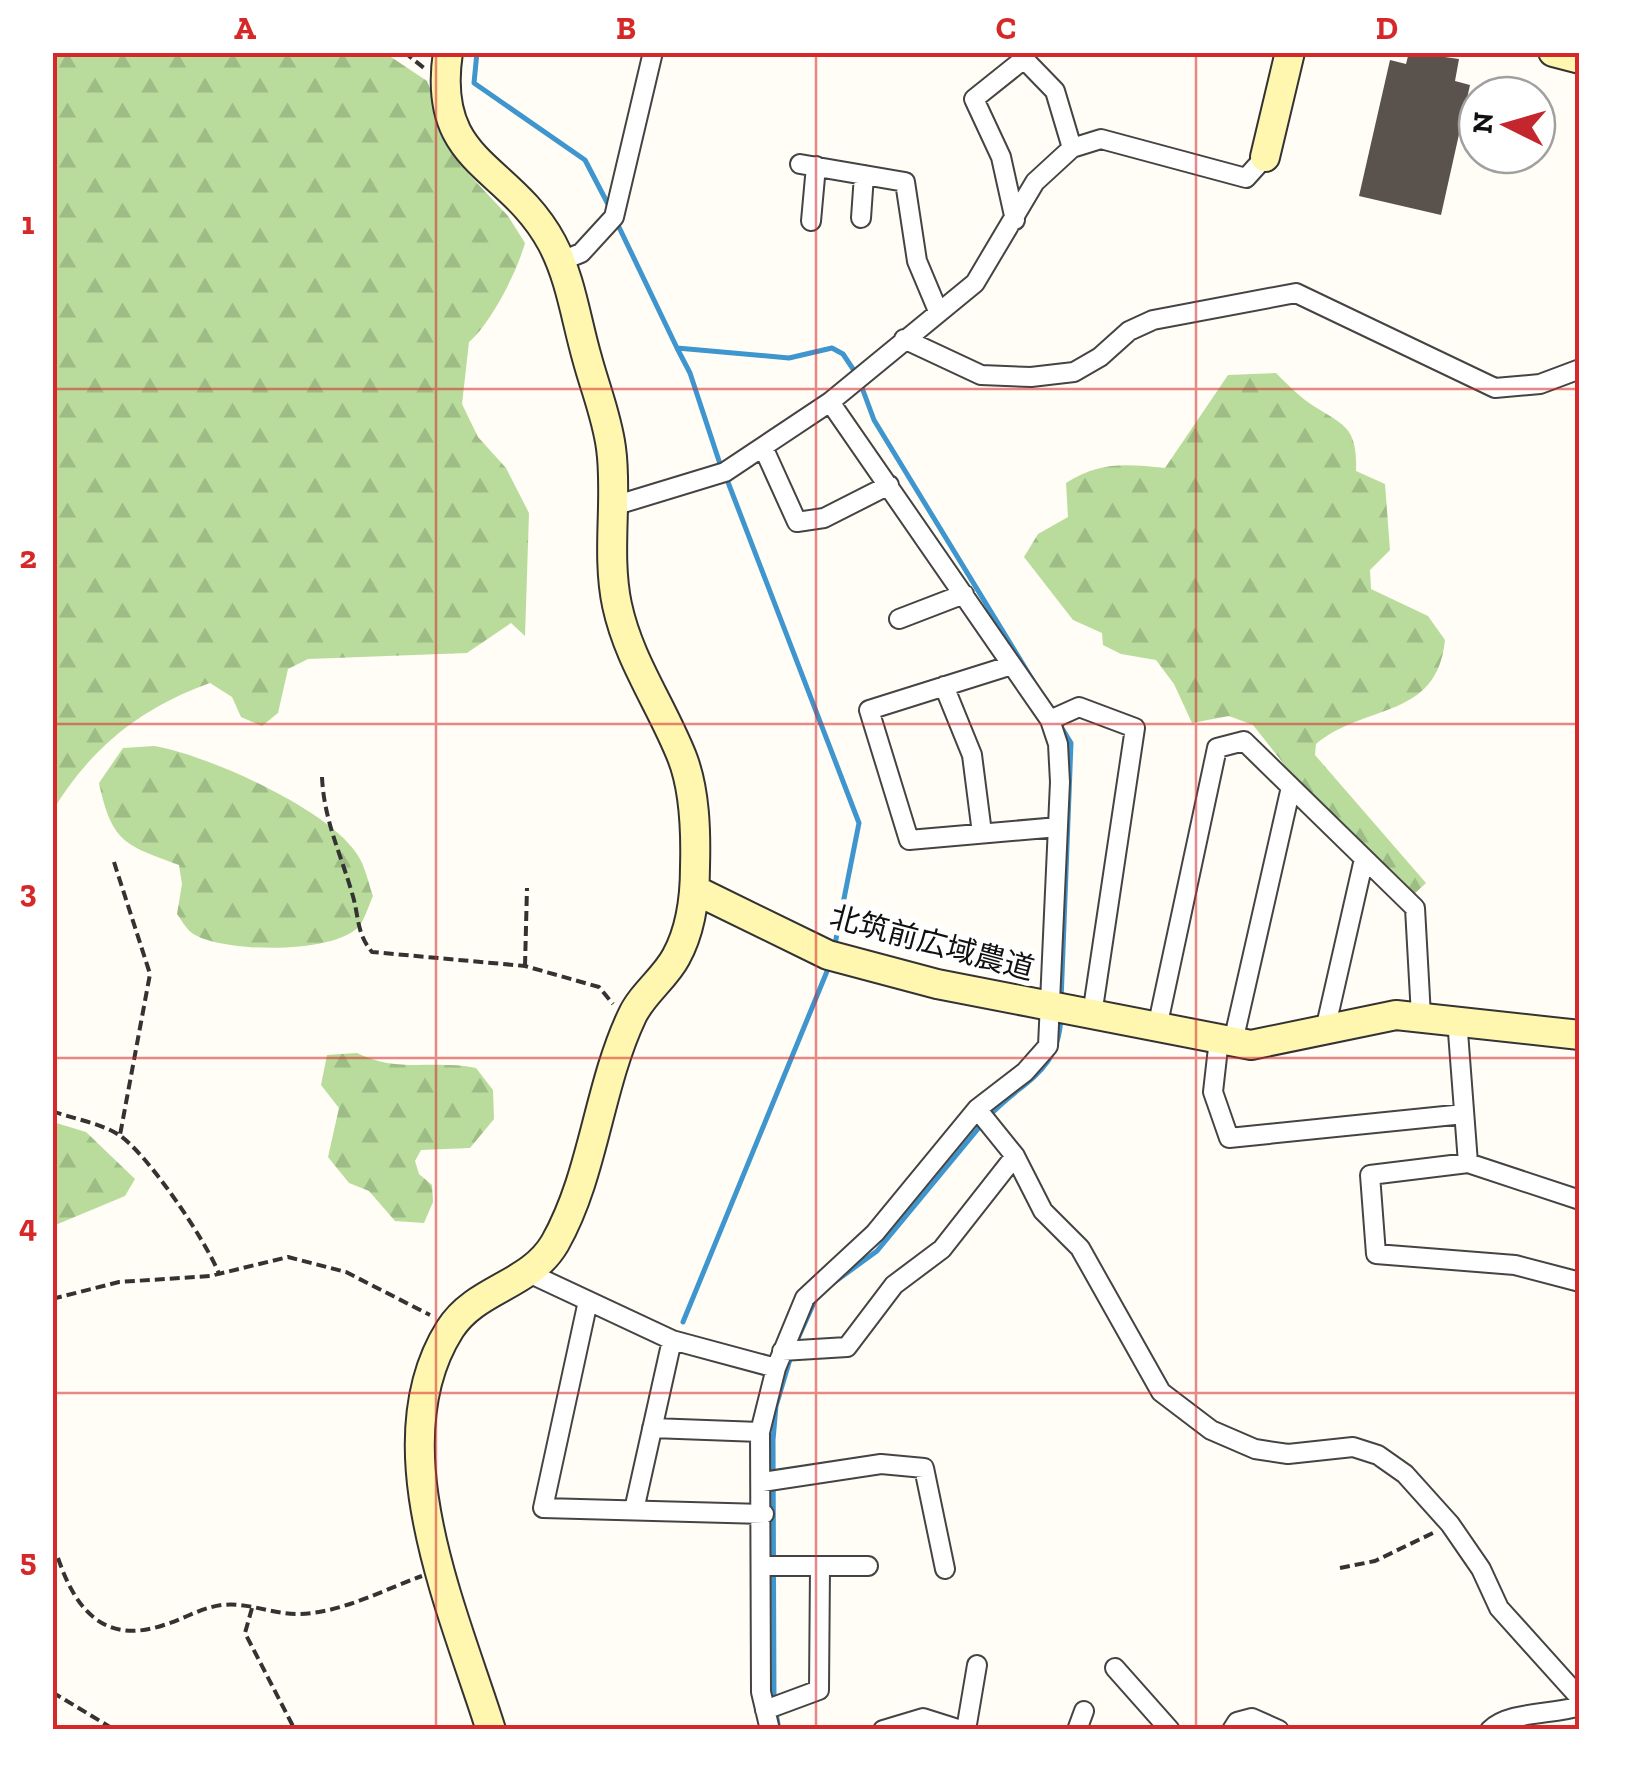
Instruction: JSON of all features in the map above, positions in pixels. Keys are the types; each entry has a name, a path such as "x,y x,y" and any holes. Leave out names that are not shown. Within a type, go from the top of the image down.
{"street":[{"path":"448,52 444,84 452,127 473,158 516,192 562,260 612,450 610,507 615,598 629,654 682,759 693,804 695,890 676,958 629,1023 603,1089 568,1218 530,1274 488,1294 453,1324 426,1372 420,1442 422,1488 440,1570 491,1730"},
{"path":"562,260 581,253 614,217 653,52"},
{"path":"610,507 725,472 830,402 976,283 1035,182 1072,148 1101,139 1246,178 1264,157 1290,52"},
{"path":"1553,52 1580,59"},
{"path":"1015,220 1002,158 974,99 1024,60 1056,91 1072,148"},
{"path":"811,221 808,165 905,182 917,261 938,312"},
{"path":"862,218 864,175"},
{"path":"904,339 981,375 1031,377 1074,372 1100,358 1128,331 1153,320 1296,293 1495,388 1540,384 1580,369"},
{"path":"770,1730 761,1692 764,1514 760,1432 779,1360 805,1298 874,1233 978,1109 1048,1046 1050,1006 1058,744 1050,720 830,402"},
{"path":"762,447 797,522 824,518 889,485"},
{"path":"899,619 964,594"},
{"path":"1012,665 869,710 909,840 1058,827"},
{"path":"944,686 972,756 982,832"},
{"path":"1050,720 1078,706 1135,728 1092,1015"},
{"path":"1157,1028 1217,748 1244,741 1415,908 1422,1016"},
{"path":"1291,786 1213,1092 1230,1138 1464,1114"},
{"path":"1326,1030 1364,859"},
{"name":"北筑前広域農道","path":"695,890 828,956 937,984 1251,1045 1396,1015 1580,1036"},
{"path":"1457,1019 1468,1163"},
{"path":"978,1109 1015,1156 1043,1211 1080,1248 1162,1392 1210,1430 1256,1449 1288,1454 1353,1447 1378,1455 1405,1474 1450,1524 1480,1569 1499,1608 1580,1698"},
{"path":"530,1274 672,1340 779,1360 848,1347 894,1285 942,1249 1015,1156"},
{"path":"1580,1200 1468,1163 1370,1175 1376,1254 1515,1265 1580,1282"},
{"path":"588,1301 543,1508 764,1514"},
{"path":"634,1510 672,1340"},
{"path":"652,1428 760,1432"},
{"path":"762,1482 881,1464 924,1468 945,1569"},
{"path":"763,1566 868,1566"},
{"path":"765,1710 819,1690 820,1567"},
{"path":"883,1730 923,1718 963,1730 977,1665"},
{"path":"1115,1668 1170,1730"},
{"path":"1490,1730 1517,1718 1552,1716 1580,1706"},
{"path":"1232,1730 1237,1722 1252,1718 1279,1730"}],"path":[{"path":"322,777 324,810 353,895 360,938 372,952 525,966 599,986 629,1023"},
{"path":"114,862 150,974 120,1135"},
{"path":"525,966 527,888"},
{"path":"52,1111 120,1135 182,1208 218,1274"},
{"path":"52,1299 118,1282 218,1274 288,1257 346,1272 453,1324"},
{"path":"1340,1568 1375,1561 1450,1524"},
{"path":"58,1558 70,1592 83,1610 109,1627 140,1633 198,1610 253,1606 297,1614 333,1608 440,1570"},
{"path":"253,1606 245,1633 295,1730"},
{"path":"52,1692 114,1730"}],"green space":[{"path":"53,53 385,53 427,81 463,168 508,216 525,243 502,296 469,342 462,404 478,437 506,468 529,513 525,636 511,623 467,653 308,659 288,669 278,713 262,726 241,717 232,697 210,683 161,705 120,733 84,768 53,810"},
{"path":"1276,373 1350,433 1356,471 1385,484 1390,550 1370,570 1371,589 1428,616 1445,640 1439,666 1414,697 1335,731 1316,744 1315,755 1426,883 1411,897 1306,792 1253,725 1229,716 1192,723 1174,684 1156,660 1121,654 1103,645 1102,633 1073,620 1024,557 1038,534 1068,517 1066,483 1090,471 1114,466 1165,468 1228,375"},
{"path":"154,746 204,760 267,788 324,822 346,841 362,863 373,896 360,925 328,942 278,948 206,940 190,931 177,914 182,884 179,865 124,839 110,819 99,783 123,748"},
{"path":"357,1053 402,1065 476,1068 493,1090 494,1119 470,1148 421,1150 415,1161 419,1174 432,1185 433,1202 424,1223 395,1221 369,1191 349,1183 328,1157 339,1108 321,1085 327,1055"},
{"path":"53,1122 86,1132 135,1179 125,1196 53,1226"}],"building":[{"path":"1409,52 1459,59 1455,81 1457,143 1441,215 1359,196 1390,60 1406,64"}],"waterway":[{"path":"477,52 474,83 585,160 610,208"},
{"path":"617,223 677,348 789,358 832,348 843,354 857,375"},
{"path":"677,348 690,373 721,467"},
{"path":"861,385 874,420 1071,743 1061,1001"},
{"path":"726,477 859,823 834,949"},
{"path":"683,1322 830,964"},
{"path":"989,1116 1046,1064 1061,1017"},
{"path":"829,1286 877,1251 982,1124"},
{"path":"795,1345 817,1296"},
{"path":"774,1702 773,1440 776,1406 791,1356"},
{"path":"776,1713 779,1730"}]}
